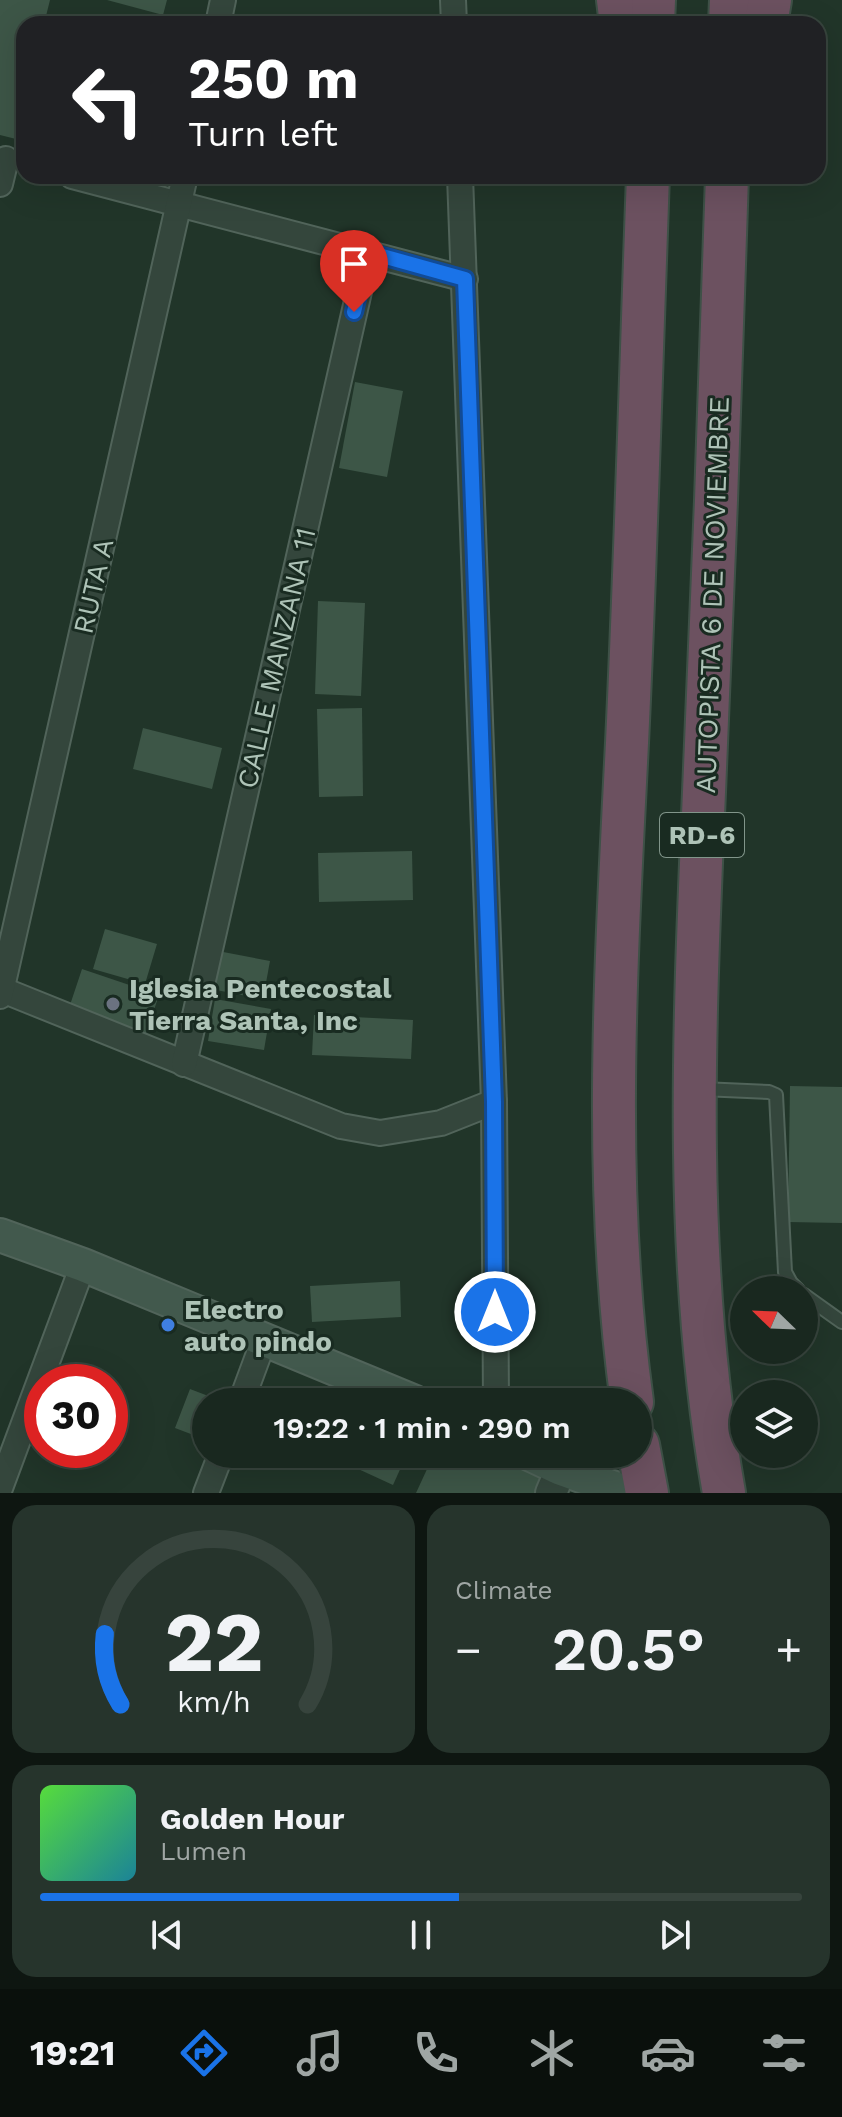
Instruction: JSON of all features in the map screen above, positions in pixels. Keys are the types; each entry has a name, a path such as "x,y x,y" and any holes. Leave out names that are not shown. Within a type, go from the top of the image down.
{"highway":[{"path":"623,810 601,738 627,184"},
{"name":"RD-6","path":"630,1388 622,1330 614,1135 616,965 648,184"},
{"name":"AUTOPISTA 6 DE NOVIEMBRE","path":"724,1493 707,1387 698,1268 694,1015 727,184"},
{"path":"723,326 743,184"},
{"path":"642,1468 647,1493"}],"main road":[{"path":"0,1235 83,1265 381,1388"},
{"path":"556,1481 629,1493"}],"street":[{"path":"0,184 10,160"},
{"path":"102,184 465,279"},
{"name":"RUTA A","path":"1,992 183,184"},
{"path":"460,184 494,1102 496,1388"},
{"name":"CALLE MANZANA 11","path":"184,1064 368,252"},
{"path":"1,992 341,1126 380,1133 441,1123 494,1102"},
{"path":"0,1488 83,1265"},
{"path":"246,1388 264,1340"},
{"path":"206,1493 216,1468"}],"lane":[{"path":"694,1089 769,1092 776,1095 787,1276"},
{"path":"818,1305 842,1322"}],"building":[{"path":"0,0 50,0 46,16 16,16 16,139 0,135"},
{"path":"107,0 167,0 163,15"},
{"path":"355,382 403,391 387,477 339,468"},
{"path":"318,601 365,603 361,696 315,694"},
{"path":"362,708 363,796 319,797 317,709"},
{"path":"143,728 222,748 212,789 133,769"},
{"path":"412,851 413,900 319,902 318,853"},
{"path":"105,929 157,944 145,984 93,969"},
{"path":"218,951 270,961 263,999 211,989"},
{"name":"Iglesia Pentecostal Tierra Santa, Inc","path":"82,969 159,995 144,1040 67,1014"},
{"path":"215,999 271,1009 264,1050 208,1041"},
{"path":"314,1015 413,1020 411,1059 312,1055"},
{"path":"790,1086 842,1087 842,1223 788,1222"},
{"path":"400,1281 401,1317 312,1322 310,1286"},
{"path":"190,1389 192,1390 192,1434 175,1428"},
{"path":"356,1468 401,1468 393,1485"},
{"path":"428,1468 530,1468 545,1475 536,1493 416,1493"}],"place":[{"name":"Iglesia Pentecostal Tierra Santa, Inc","path":"113,1004"},
{"name":"Electro auto pindo","path":"168,1325"}],"route":[{"path":"354,312 368,252 465,279 494,1102 495,1312"}]}
